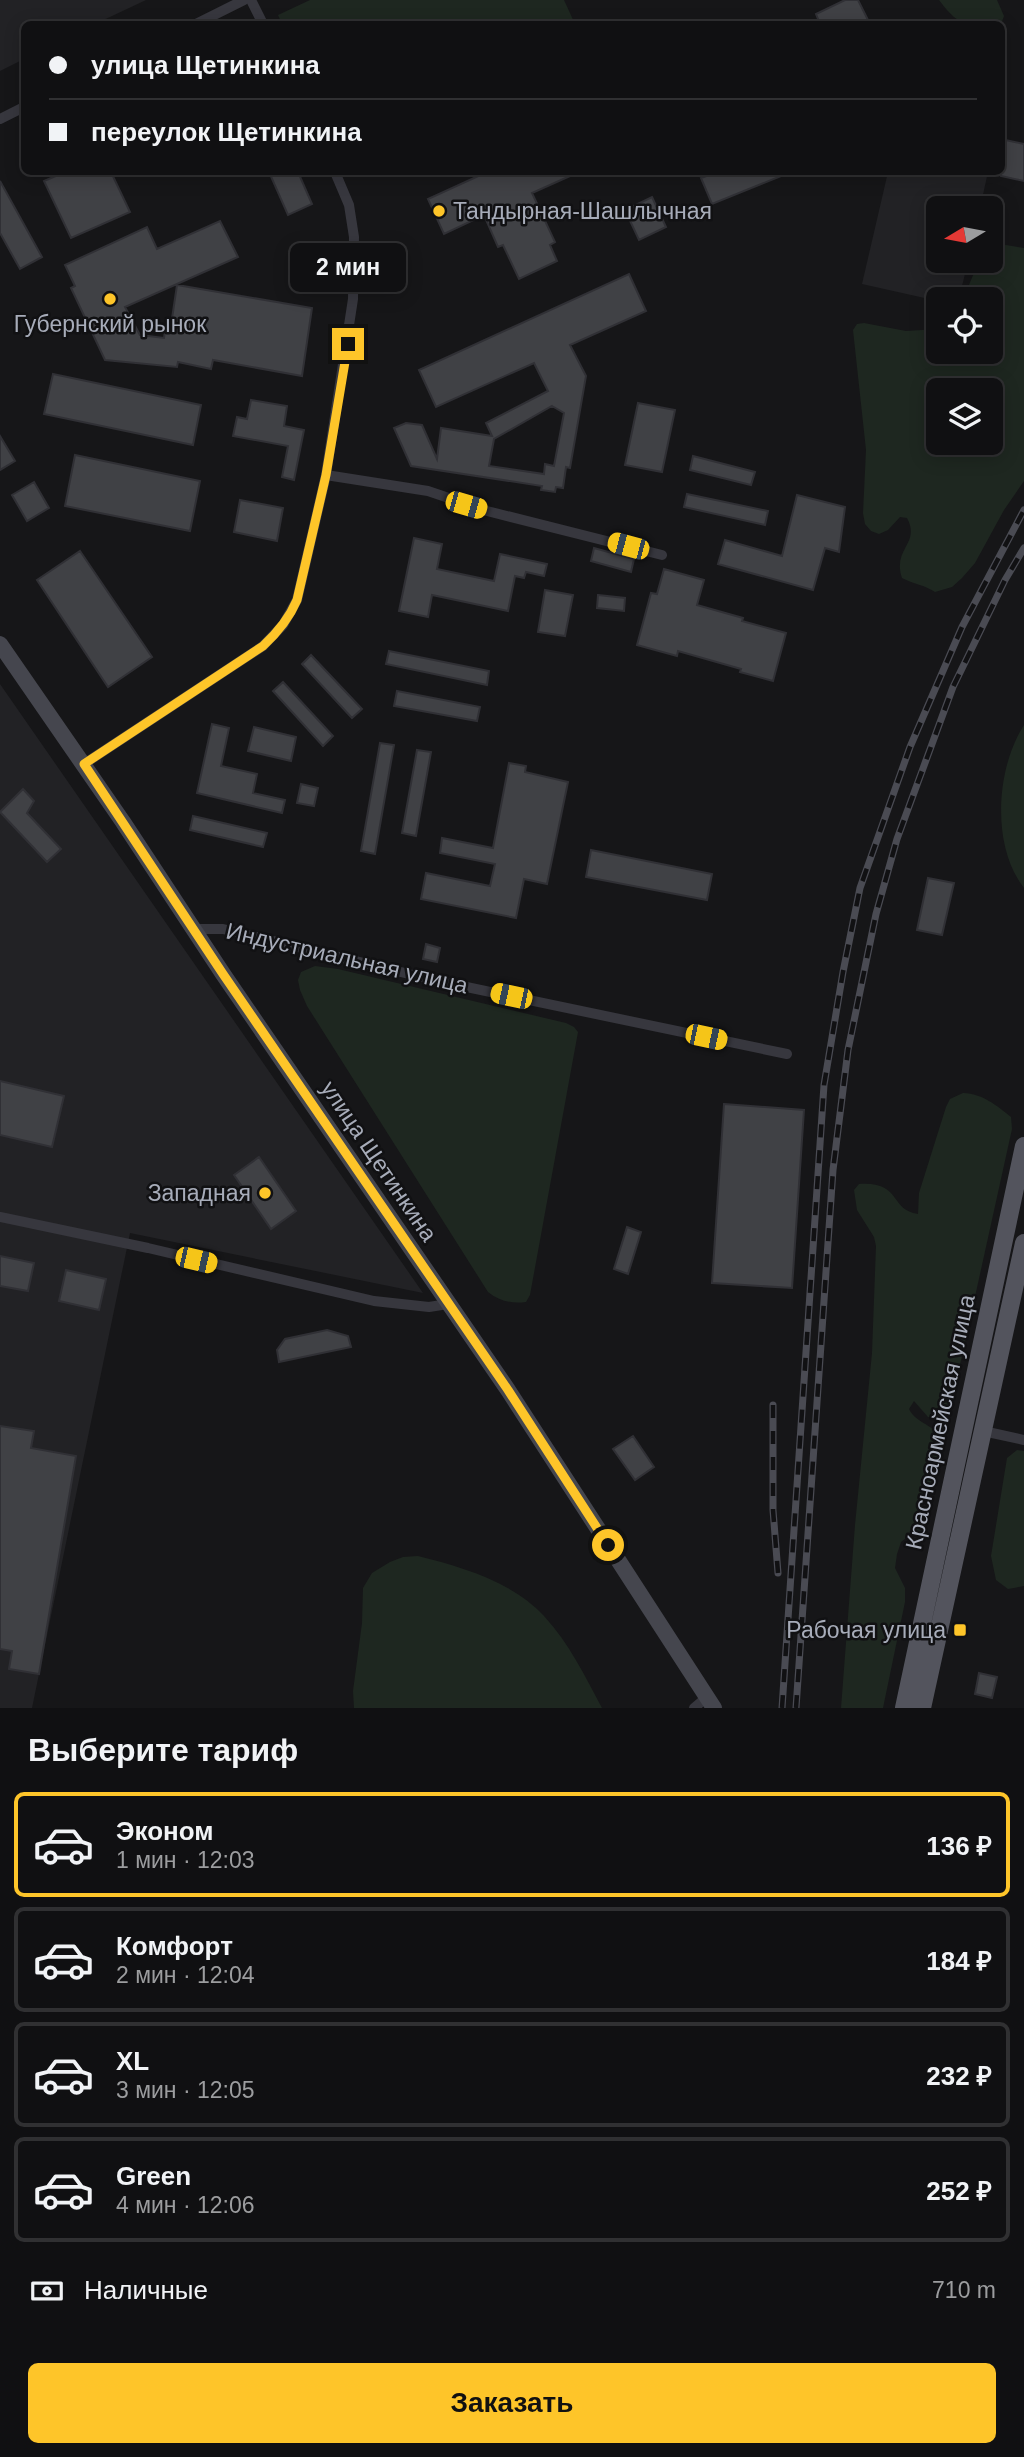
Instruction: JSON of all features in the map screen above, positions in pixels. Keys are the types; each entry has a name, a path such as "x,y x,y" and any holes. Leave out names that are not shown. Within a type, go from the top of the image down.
{"main road":[{"name":"Красноармейская улица","path":"905,1708 1024,1146"},
{"name":"Красноармейская улица","path":"922,1708 1024,1243"}],"street":[{"path":"202,21 244,0"},
{"path":"251,0 262,21"},
{"path":"0,119 21,108"},
{"path":"84,764 263,646 284,625 297,600 326,475 348,344 355,278 354,237 349,205 336,175"},
{"path":"326,475 428,491 487,511 662,555"},
{"name":"улица Щетинкина","path":"0,644 508,1390 705,1704"},
{"name":"Индустриальная улица","path":"194,929 223,929 438,981 787,1054"},
{"path":"0,1217 148,1248 374,1301 429,1307 448,1304"},
{"path":"983,1431 1024,1440"}],"shaded area":[{"path":"0,0 146,0 101,21 21,21 21,60 0,71"},
{"path":"310,0 564,0 574,21 281,21 278,15"},
{"path":"939,0 997,0 1004,16 1002,21 959,21"},
{"path":"887,175 987,175 983,196 926,196 926,273 965,273 962,287 926,287 926,298 862,284"},
{"path":"1003,246 1024,248 1024,481 1004,510 975,563 952,587 935,592 902,578 901,560 911,534 907,518 900,517 888,530 879,534 871,531 865,524 863,513 866,450 853,330 857,324 864,323 906,331 926,330 926,364 1003,364 1003,287 968,287 974,273 1003,273"},
{"path":"0,684 423,1293 130,1233 32,1708 0,1708"},
{"path":"1024,725 1024,888 1013,871 1006,851 1001,807 1008,763"},
{"path":"315,966 338,969 566,1023 578,1032 530,1295 526,1302 506,1301 488,1292 307,1006 298,980 301,972"},
{"path":"963,1093 983,1098 1000,1108 1011,1117 1012,1129 952,1401 945,1412 937,1417 928,1417 914,1401 909,1409 939,1436 941,1464 934,1482 917,1501 925,1520 923,1530 911,1534 901,1542 897,1554 895,1568 905,1588 905,1602 883,1708 841,1708 872,1353 876,1246 874,1237 857,1210 854,1190 859,1184 882,1187 903,1207 918,1214 919,1193 946,1107 950,1099"},
{"path":"1017,1450 1024,1451 1024,1586 1008,1589 996,1580 991,1556 1007,1458"},
{"path":"418,1556 486,1577 531,1604 561,1637 602,1708 354,1708 353,1691 362,1623 363,1588 372,1573 390,1562 403,1557"}],"building":[{"path":"845,0 858,0 868,21 819,21 816,14"},
{"path":"1005,140 1024,144 1024,181 1001,176 1005,175"},
{"path":"58,175 112,175 130,212 71,238 44,181"},
{"path":"270,175 299,175 312,204 288,215"},
{"path":"480,175 572,175 532,193 555,242 550,245 557,261 519,279 503,245 498,247 484,215 444,234 428,199"},
{"path":"709,175 784,175 712,204 701,178"},
{"path":"0,181 42,257 20,269 0,233"},
{"path":"652,197 666,227 639,240 625,210"},
{"name":"Губернский рынок","path":"220,221 238,257 125,307 140,335 164,338 165,331 170,332 177,285 312,308 302,376 213,360 211,369 178,362 177,367 105,360 71,288 75,286 65,265 147,227 157,249"},
{"path":"629,274 646,311 570,345 586,376 570,468 566,467 563,488 556,487 555,492 541,490 542,486 411,466 394,428 406,423 422,425 437,459 441,428 492,436 486,423 548,391 534,363 436,407 419,370","holes":["552,406 564,413 554,466 545,464 544,474 489,466 494,439"]},
{"path":"53,374 201,405 193,445 44,414"},
{"path":"251,400 287,406 284,426 304,430 294,480 282,477 288,446 233,436 237,417 247,419"},
{"path":"638,403 675,410 662,472 625,465"},
{"path":"0,436 15,461 0,470"},
{"path":"75,455 200,481 190,531 65,506"},
{"path":"693,456 755,472 751,485 690,470"},
{"path":"34,482 49,508 27,521 12,495"},
{"path":"687,494 768,511 765,525 684,507"},
{"path":"797,495 845,507 839,552 825,548 813,590 718,564 725,540 782,556"},
{"path":"240,500 283,508 277,541 234,532"},
{"path":"414,538 442,544 437,569 494,581 500,554 547,564 544,576 526,572 524,578 515,576 508,611 432,595 428,617 399,611"},
{"path":"594,548 634,559 631,572 591,561"},
{"path":"80,551 152,657 108,687 37,580"},
{"path":"664,569 704,580 697,605 786,633 773,681 678,651 677,656 637,645 651,593 657,594"},
{"path":"545,590 573,595 565,636 538,632"},
{"path":"598,595 625,598 624,611 597,608"},
{"path":"389,651 489,671 487,685 386,664"},
{"path":"311,655 362,709 352,718 302,664"},
{"path":"283,682 333,736 323,746 273,691"},
{"path":"397,691 480,707 477,721 394,706"},
{"path":"212,724 229,728 221,766 257,774 253,793 285,800 282,813 197,793"},
{"path":"254,727 296,737 291,761 248,751"},
{"path":"380,743 394,745 375,854 361,851"},
{"path":"417,750 431,752 416,836 402,833"},
{"path":"509,763 526,766 525,772 568,782 547,884 524,879 516,918 421,899 426,873 490,886 495,864 440,853 442,838 493,848"},
{"path":"301,784 318,788 314,806 297,803"},
{"path":"23,789 34,801 27,813 61,849 47,862 0,812"},
{"path":"193,816 267,833 263,847 190,830"},
{"path":"591,850 712,874 707,900 586,877"},
{"path":"928,878 954,883 942,935 917,930"},
{"path":"426,944 440,948 437,962 423,959"},
{"path":"0,1081 64,1096 52,1147 0,1135"},
{"path":"724,1104 804,1110 792,1288 712,1283"},
{"name":"Западная","path":"259,1157 296,1211 271,1229 234,1175"},
{"path":"627,1227 641,1232 628,1274 614,1269"},
{"path":"0,1256 34,1263 28,1291 0,1286"},
{"path":"66,1270 106,1279 99,1310 59,1301"},
{"path":"327,1330 348,1336 351,1347 279,1362 277,1350 285,1339"},
{"path":"0,1426 34,1431 31,1448 76,1456 39,1674 9,1669 12,1651 0,1649"},
{"path":"633,1436 654,1467 635,1480 613,1449"},
{"path":"979,1673 997,1677 992,1698 975,1694"}],"railway":[{"path":"782,1708 824,1085 843,972 860,888 910,747 962,627 1024,510"},
{"path":"796,1708 833,1170 848,1050 876,914 897,839 953,687 1005,580 1024,548"},
{"path":"773,1405 773,1510 778,1573"}],"place":[{"name":"Тандырная-Шашлычная","path":"439,211"},
{"name":"Губернский рынок","path":"110,299"},
{"name":"Западная","path":"265,1193"},
{"name":"Рабочая улица","path":"960,1630"}],"route":[{"path":"348,344 326,475 297,600 291,614 263,646 84,764 223,974 508,1390 608,1545"}]}
